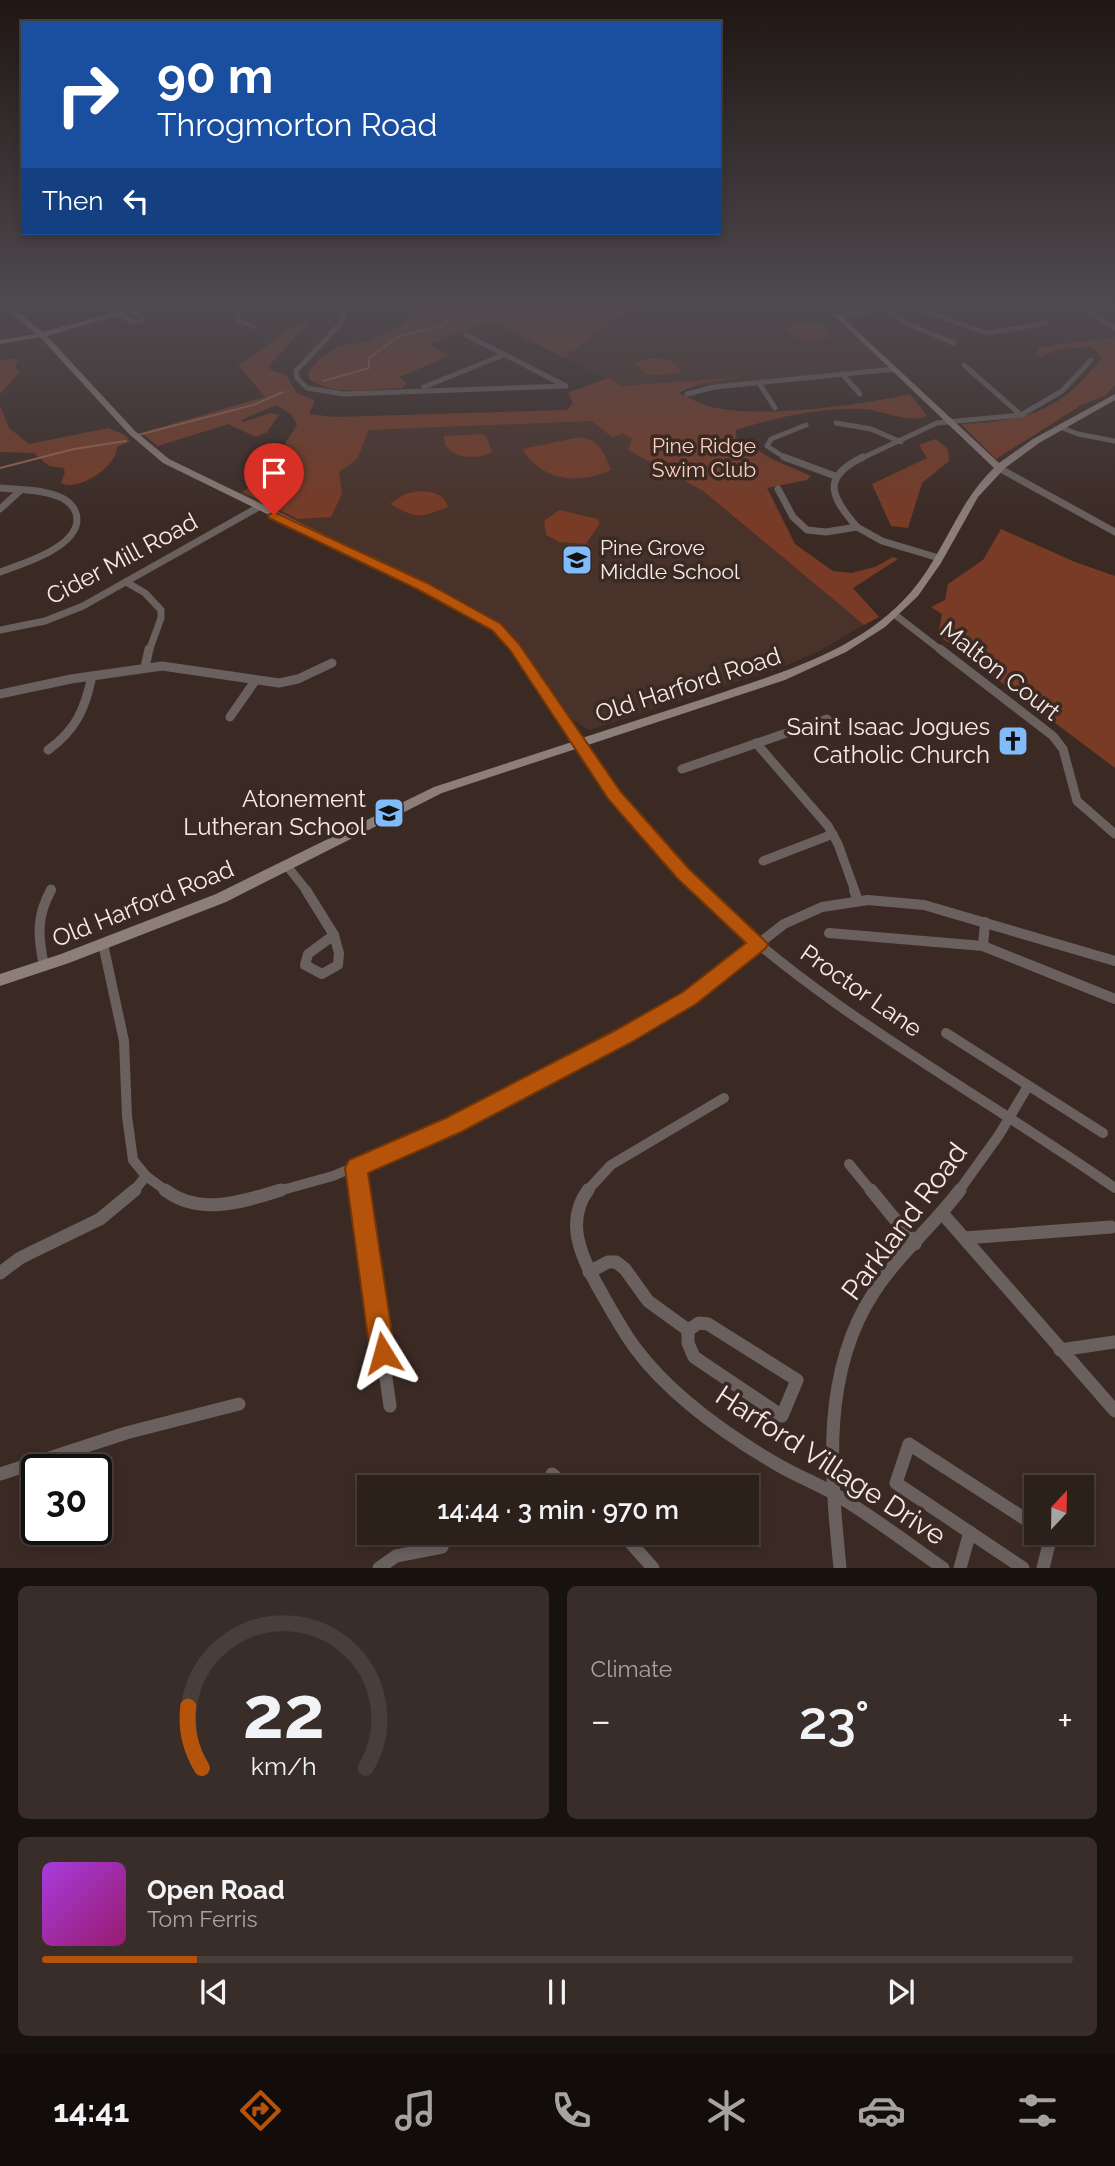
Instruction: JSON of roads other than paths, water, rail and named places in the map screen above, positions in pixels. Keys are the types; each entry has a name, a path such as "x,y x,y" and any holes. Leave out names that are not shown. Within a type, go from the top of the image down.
{"street":[{"name":"Proctor Lane","path":"82,377 148,448 166,461 257,508 422,586 497,627 514,647 615,796 683,874 759,944 842,1006 1011,1116 1115,1188"},
{"path":"298,377 308,388 327,393 566,386 548,377"},
{"path":"416,391 449,377"},
{"path":"687,394 714,387 820,377"},
{"path":"845,377 860,394"},
{"path":"903,377 999,468 1115,532"},
{"path":"978,377 1021,415"},
{"path":"939,558 882,541 857,527 837,500 835,476 846,465 901,442 928,426 947,420 1021,415 1050,401 1077,377"},
{"path":"759,383 775,408"},
{"name":"Old Harford Road","path":"0,980 44,966 221,898 430,793 801,669 858,640 894,614 921,586 978,491 999,468 1060,427 1100,408 1115,396"},
{"path":"836,423 870,429 901,442"},
{"path":"806,425 771,439 767,446 789,460 835,476"},
{"path":"1060,427 1078,434 1115,441"},
{"path":"0,488 65,500 75,509 78,520 72,534 54,549 0,572"},
{"path":"778,489 797,525 805,531 822,534 857,527"},
{"path":"0,509 21,491"},
{"name":"Cider Mill Road","path":"0,630 66,614 257,508"},
{"path":"126,582 157,601 163,613 161,627 149,646 145,667"},
{"name":"Malton Court","path":"894,614 1045,727 1063,749 1077,801 1115,834"},
{"path":"0,694 145,667 180,667 255,681 289,681 332,663"},
{"path":"48,750 69,735 82,718 92,676"},
{"path":"230,717 255,681"},
{"path":"682,769 827,719"},
{"path":"756,743 833,834 858,901"},
{"path":"763,861 833,834"},
{"path":"287,866 328,920 335,935"},
{"path":"44,966 38,920 39,910 51,889"},
{"path":"103,944 124,1041 131,1150 137,1167 170,1194 195,1203 215,1206 233,1205 289,1190 356,1168 453,1125 623,1037 689,998 784,924 807,912 858,901 905,902 985,922 1115,961"},
{"path":"983,946 985,922"},
{"path":"830,933 983,946 1115,999"},
{"path":"946,1033 1102,1133"},
{"name":"Parkland Road","path":"841,1567 833,1493 832,1426 844,1361 854,1329 868,1302 942,1213 1011,1116 1028,1086"},
{"name":"Harford Village Drive","path":"724,1098 611,1165 595,1178 579,1207 575,1224 575,1241 589,1272 637,1350 671,1385 777,1465 833,1493 943,1567"},
{"path":"849,1164 915,1244"},
{"path":"356,1168 390,1406"},
{"path":"0,1272 16,1259 90,1224 119,1207 131,1197 146,1176"},
{"path":"942,1213 1115,1411"},
{"path":"964,1238 1111,1227"},
{"path":"589,1272 608,1262 616,1262 625,1269 648,1301 688,1330"},
{"path":"699,1323 708,1324 797,1380 782,1416 694,1357 688,1343 688,1330 699,1323"},
{"path":"1060,1350 1115,1342"},
{"path":"0,1474 126,1433 239,1404"},
{"path":"1023,1567 896,1483 909,1444 1024,1518"},
{"path":"960,1567 970,1532"},
{"path":"633,1545 653,1567"},
{"path":"1043,1567 1049,1545"},
{"path":"379,1567 396,1556 442,1547"}],"waterway":[{"path":"323,381 337,377"},
{"path":"138,435 253,405 283,392"},
{"path":"0,468 74,449 126,441"}],"place":[{"name":"Pine Grove Middle School","path":"577,560"},
{"name":"Saint Isaac Jogues Catholic Church","path":"1013,741"},
{"name":"Atonement Lutheran School","path":"389,813"}],"park label":[{"name":"Pine Ridge Swim Club","path":"704,458"}]}
